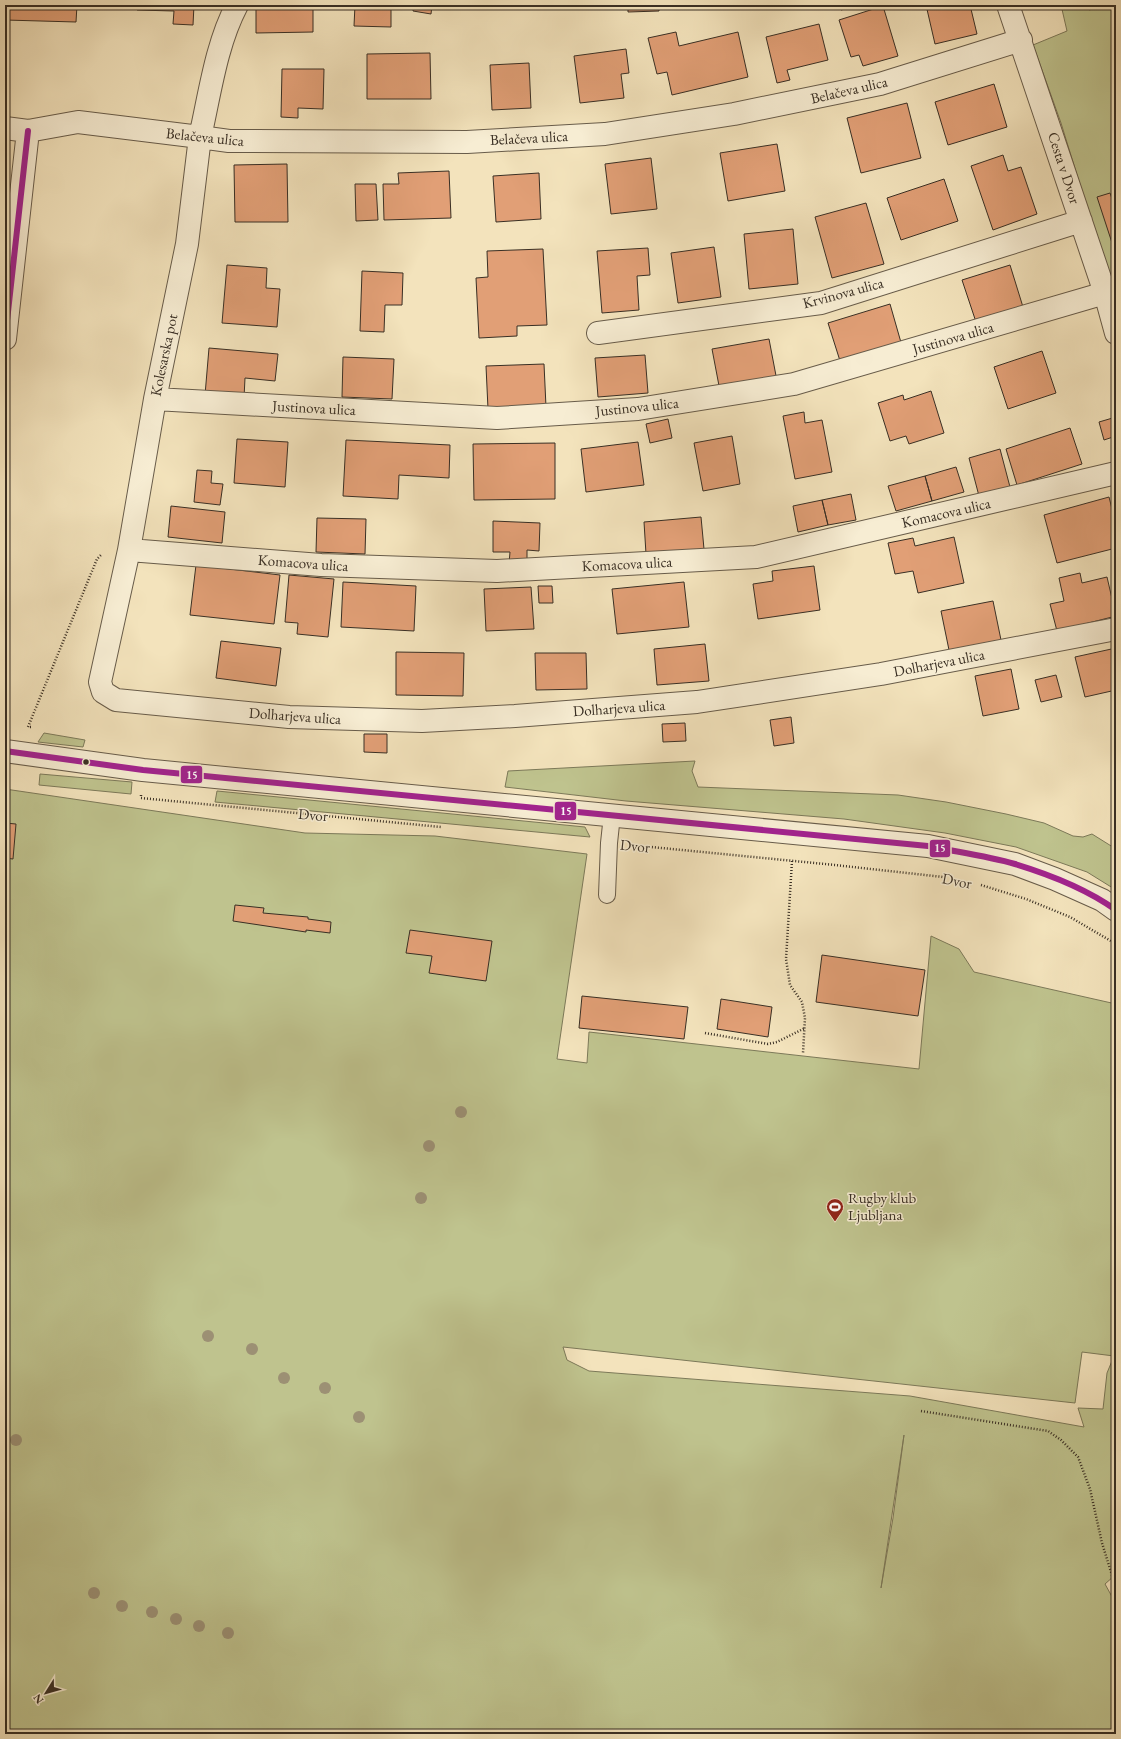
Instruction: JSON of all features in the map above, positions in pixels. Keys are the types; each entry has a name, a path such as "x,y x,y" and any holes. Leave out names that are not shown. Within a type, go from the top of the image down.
{"street":[{"name":"Kolesarska pot","path":"116,700 103,692 100,682 129,550 155,399 187,244 200,137 222,41 229,21 237,5"},
{"name":"Cesta v Dvor","path":"1008,5 1105,293 1116,333"},
{"name":"Belačeva ulica","path":"5,128 28,131 78,122 229,141 467,142 605,134 734,114 880,84 1021,40"},
{"path":"5,339 28,131"},
{"name":"Krvinova ulica","path":"598,333 820,303 1081,221"},
{"name":"Justinova ulica","path":"155,399 497,418 638,409 794,384 1105,293"},
{"name":"Komacova ulica","path":"129,550 321,565 497,571 756,557 1116,473"},
{"name":"Dolharjeva ulica","path":"116,700 289,717 422,721 515,716 697,702 880,674 1116,629"},
{"name":"Dvor","path":"5,752 143,770 928,846 963,852 1015,864 1048,876 1102,900 1116,910"}],"lane":[{"path":"607,895 609,843 612,815"}],"path":[{"name":"Dvor","path":"141,798 442,827"},
{"name":"Dvor","path":"609,843 947,878"},
{"path":"792,861 786,959 790,984 802,1002 805,1028 803,1053"},
{"name":"Dvor","path":"976,884 1026,899 1070,917 1116,944"},
{"path":"705,1032 768,1044 777,1042 805,1028"},
{"path":"921,1410 1048,1431 1061,1440 1078,1457 1090,1489 1102,1543 1116,1588"}],"green space":[{"path":"1061,5 1087,5 1089,10 1108,5 1116,5 1116,302 1061,123 1033,45 1067,31"},
{"path":"44,733 85,740 83,747 38,742"},
{"path":"695,761 692,771 698,787 898,795 946,802 1006,814 1044,823 1073,836 1083,837 1092,834 1116,849 1116,890 1087,872 1016,847 945,833 844,819 626,801 505,787 508,771"},
{"path":"40,774 132,782 131,794 39,785"},
{"path":"5,789 305,833 435,836 587,854 557,1059 587,1063 589,1032 919,1069 931,936 959,949 974,972 1116,1004 1116,1579 1114,1576 1105,1584 1116,1604 1116,1734 5,1734","holes":["563,1347 1075,1403 1082,1352 1114,1356 1107,1373 1103,1409 1078,1408 1084,1427 910,1396 589,1371 567,1360","904,1435 893,1518 881,1588"]},
{"path":"217,791 585,827 590,837 215,802"}],"building":[{"path":"5,5 77,5 76,22 5,20"},
{"path":"138,5 194,5 193,25 173,24 174,11 137,10"},
{"path":"256,5 313,5 313,32 256,33"},
{"path":"355,5 391,5 391,27 354,26"},
{"path":"414,5 432,5 431,14 413,11"},
{"path":"451,5 513,5 513,8"},
{"path":"628,5 659,5 659,11 628,12"},
{"path":"840,5 860,5 841,10"},
{"path":"926,5 970,5 977,34 935,44"},
{"path":"883,6 898,56 863,66 859,55 851,57 839,20"},
{"path":"819,24 828,60 787,70 790,80 777,83 766,37"},
{"path":"676,32 679,46 738,32 748,77 672,95 667,72 657,74 648,38"},
{"path":"626,49 629,73 621,74 624,98 580,103 574,56"},
{"path":"430,53 431,99 367,99 367,54"},
{"path":"529,63 531,108 492,110 490,65"},
{"path":"282,69 324,69 323,109 298,108 298,118 281,117"},
{"path":"994,84 1007,127 948,145 935,102"},
{"path":"907,103 921,158 861,173 847,118"},
{"path":"777,144 785,191 728,201 720,153"},
{"path":"1003,155 1008,171 1021,167 1037,214 993,230 971,166"},
{"path":"651,158 657,209 611,214 605,164"},
{"path":"287,164 288,222 235,222 234,165"},
{"path":"449,171 451,218 384,220 383,184 399,184 398,173"},
{"path":"539,173 541,219 496,222 493,176"},
{"path":"944,179 958,221 901,240 887,198"},
{"path":"355,184 376,184 378,220 356,221"},
{"path":"1110,193 1116,210 1116,255 1097,197"},
{"path":"866,203 884,264 832,278 815,217"},
{"path":"793,229 798,284 749,289 744,234"},
{"path":"714,247 721,297 678,303 671,253"},
{"path":"648,248 650,275 637,276 639,310 602,313 597,251"},
{"path":"543,249 547,325 517,326 517,336 479,338 476,278 488,277 487,251"},
{"path":"227,265 267,268 266,288 280,289 277,327 222,323"},
{"path":"1010,265 1023,307 976,322 962,280"},
{"path":"362,271 403,273 402,305 385,305 384,332 360,331"},
{"path":"890,304 902,346 841,364 828,323"},
{"path":"769,339 777,381 720,391 712,349"},
{"path":"209,348 278,354 275,381 245,378 244,398 205,395"},
{"path":"1042,351 1056,393 1008,409 994,367"},
{"path":"645,355 648,393 598,397 595,358"},
{"path":"343,357 394,359 392,399 342,397"},
{"path":"544,364 546,407 488,409 486,366"},
{"path":"931,391 944,433 909,444 906,436 890,441 878,403 903,395 904,400"},
{"path":"804,412 805,423 822,420 832,472 795,479 783,416"},
{"path":"1116,417 1116,436 1104,440 1099,422"},
{"path":"668,419 672,438 650,443 646,424"},
{"path":"1070,428 1082,464 1017,485 1006,449"},
{"path":"732,436 740,484 703,491 694,443"},
{"path":"237,439 288,442 285,487 234,483"},
{"path":"346,440 450,445 449,478 399,475 398,499 343,496"},
{"path":"638,442 644,485 586,492 581,449"},
{"path":"555,443 555,499 474,500 473,444"},
{"path":"1000,449 1010,487 979,496 969,458"},
{"path":"956,467 964,492 932,501 925,476"},
{"path":"197,470 212,471 211,483 223,484 220,505 194,502"},
{"path":"925,476 932,501 896,511 888,486"},
{"path":"851,494 856,520 828,525 822,500"},
{"path":"1109,497 1116,525 1116,548 1057,563 1044,515"},
{"path":"822,500 828,525 798,532 793,506"},
{"path":"171,506 225,512 222,543 168,537"},
{"path":"701,517 704,549 646,554 644,522"},
{"path":"317,518 366,519 365,554 316,552"},
{"path":"493,521 540,523 539,551 527,550 527,565 509,564 510,552 493,552"},
{"path":"954,537 964,583 918,593 913,571 895,574 888,543 913,538 915,546"},
{"path":"196,565 280,575 274,624 190,615"},
{"path":"814,566 820,610 758,619 753,584 773,581 772,571"},
{"path":"1080,573 1082,583 1107,577 1116,616 1057,631 1050,604 1064,601 1059,578"},
{"path":"289,575 334,579 328,637 297,634 298,623 285,622"},
{"path":"343,582 416,586 414,631 341,627"},
{"path":"684,582 689,627 617,634 612,589"},
{"path":"538,586 552,586 553,603 539,603"},
{"path":"531,587 534,629 486,631 484,589"},
{"path":"993,601 1001,640 949,650 941,611"},
{"path":"221,641 281,648 276,686 216,678"},
{"path":"705,644 709,681 657,685 654,649"},
{"path":"1116,648 1116,690 1085,697 1075,657"},
{"path":"396,652 464,653 463,696 396,695"},
{"path":"535,653 586,653 587,689 536,690"},
{"path":"1011,669 1019,709 983,716 975,676"},
{"path":"1056,675 1062,697 1041,702 1035,680"},
{"path":"791,717 794,743 774,746 770,720"},
{"path":"685,723 686,741 663,742 662,724"},
{"path":"364,734 387,734 387,753 364,752"},
{"path":"5,823 16,824 13,859 5,858"},
{"path":"235,905 264,908 263,913 308,917 308,919 331,922 330,933 306,930 306,932 233,921"},
{"path":"410,930 492,941 486,981 429,973 432,956 406,953"},
{"path":"822,955 925,970 918,1016 816,1002"},
{"path":"582,996 688,1007 684,1039 579,1028"},
{"path":"721,999 772,1007 768,1037 717,1029"}],"transit line":[{"name":"15","path":"5,339 28,131"},
{"name":"15","path":"5,751 143,770 928,846 994,859 1028,868 1080,889 1116,910"}],"place":[{"name":"Rugby klub Ljubljana","path":"835,1222"}]}
